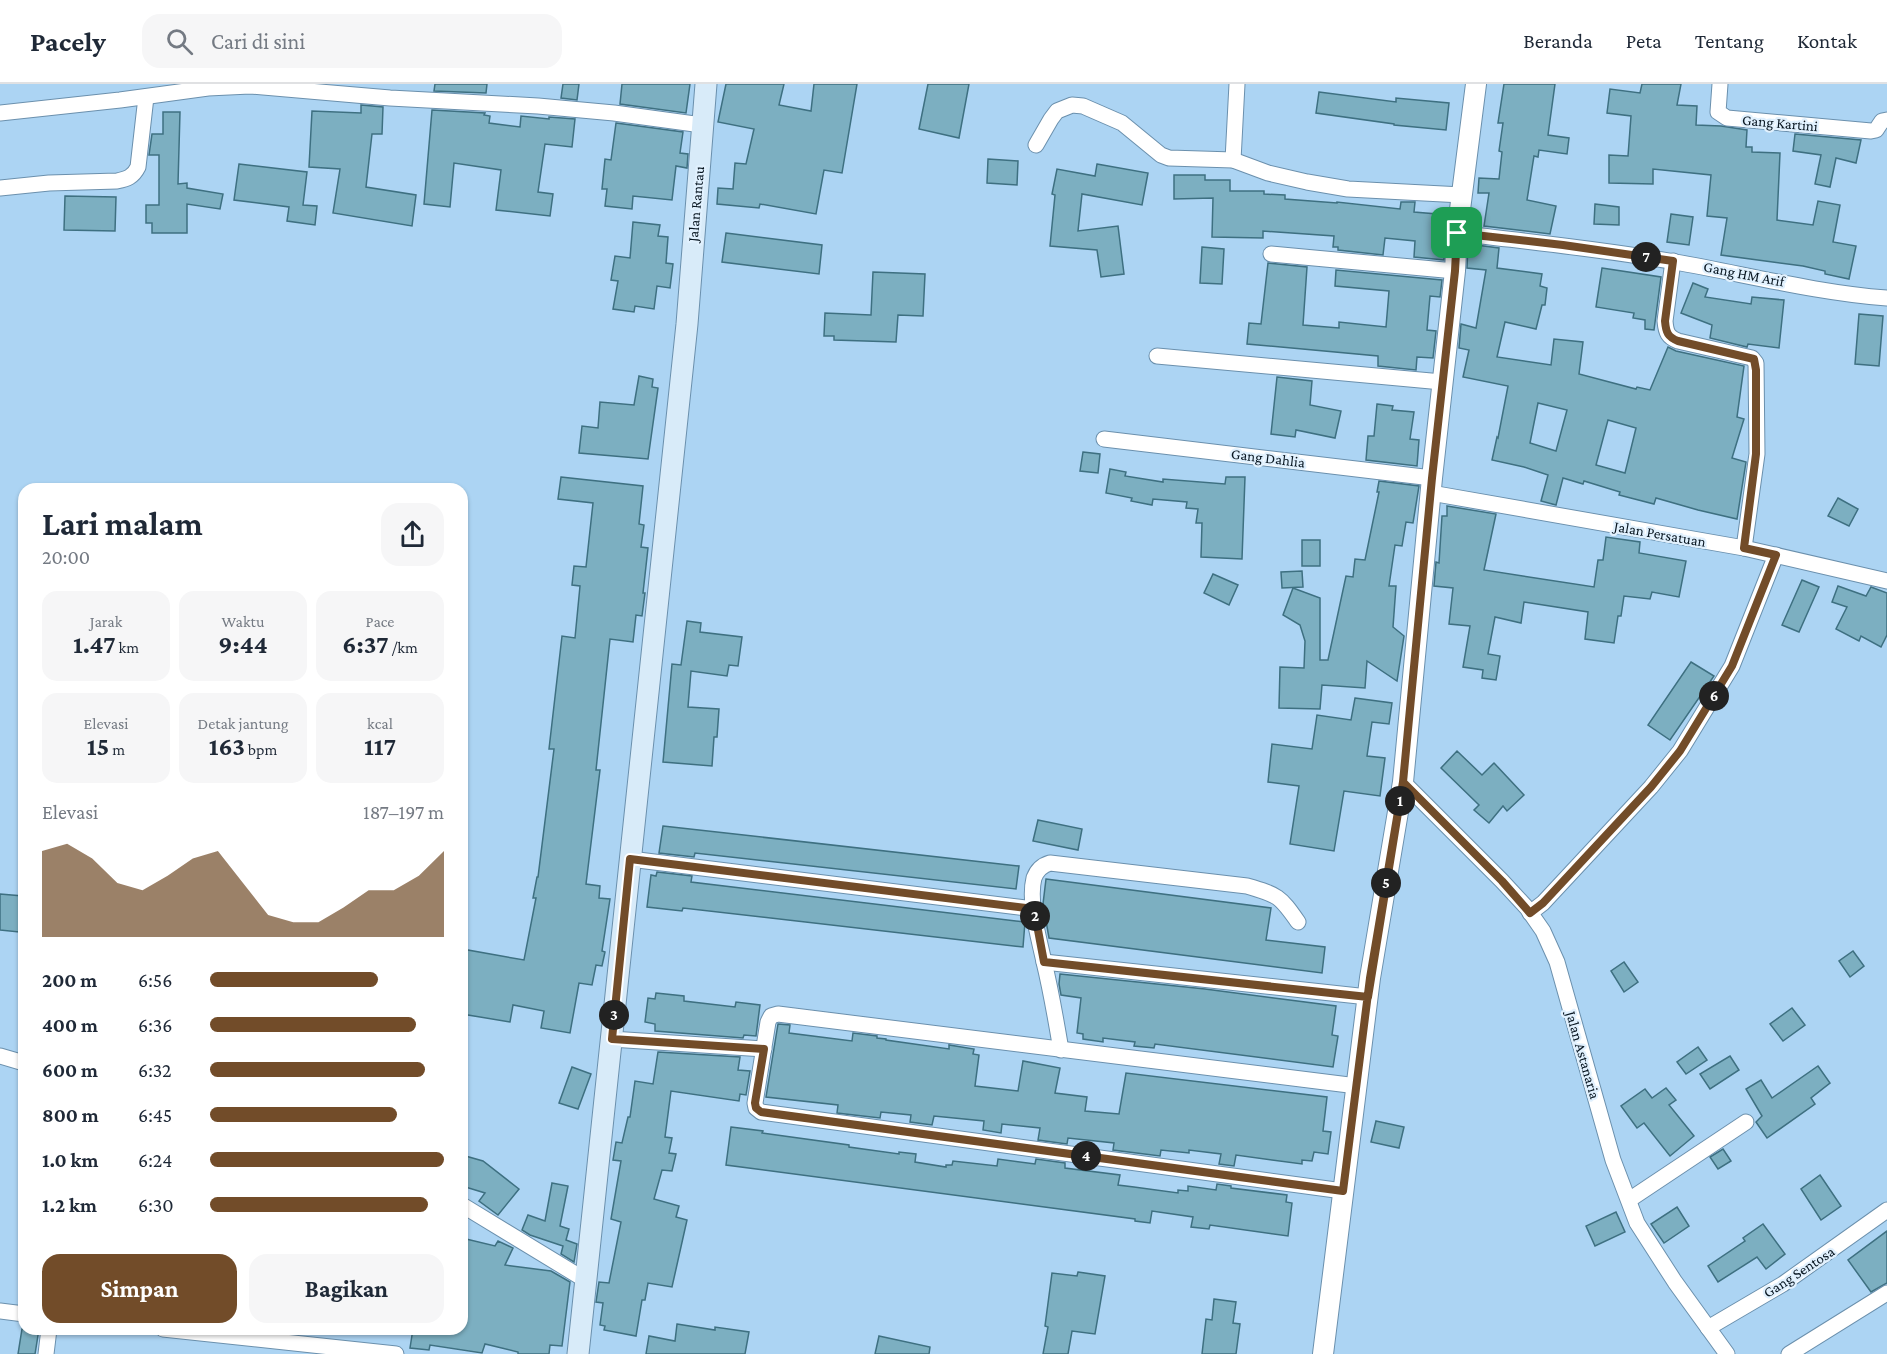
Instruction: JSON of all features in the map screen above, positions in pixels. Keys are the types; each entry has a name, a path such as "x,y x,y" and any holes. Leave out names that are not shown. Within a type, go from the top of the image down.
{"main road":[{"name":"Jalan Rantau","path":"578,1354 687,324 706,84"}],"street":[{"path":"1233,160 1237,84"},
{"path":"1323,1354 1369,988 1403,782 1457,233 1476,84"},
{"name":"Gang Kartini","path":"1720,84 1718,112 1727,118 1871,131 1876,130 1882,121 1887,120"},
{"path":"0,113 208,88 250,86 390,98 549,107 702,125"},
{"path":"0,188 127,179 138,168 146,97"},
{"path":"1036,145 1057,111 1072,105 1083,106 1122,123 1161,155 1169,158 1233,160 1268,173 1348,189 1462,195"},
{"name":"Gang HM Arif","path":"1457,233 1673,261 1852,295 1887,298"},
{"path":"1271,254 1455,271"},
{"path":"1673,261 1666,330 1671,338 1752,358 1756,363 1756,454 1744,548"},
{"path":"1157,356 1442,382"},
{"name":"Gang Dahlia","path":"1104,439 1432,486"},
{"name":"Jalan Persatuan","path":"1432,486 1744,548 1887,581"},
{"path":"1530,913 1543,903 1651,787 1680,751 1732,666 1776,555"},
{"name":"Jalan Astanaria","path":"1403,782 1502,881 1543,931 1557,962 1613,1161 1637,1223 1675,1282 1727,1354"},
{"path":"630,859 1034,909"},
{"path":"1061,1050 1034,909 1035,877 1044,865 1050,863 1247,886 1272,893 1284,901 1298,922"},
{"path":"1044,962 1369,988"},
{"path":"1343,1191 761,1112 756,1108 755,1103 768,1022 771,1016 778,1014 1357,1086"},
{"path":"612,1039 764,1049"},
{"path":"0,1056 18,1061"},
{"path":"1629,1200 1746,1122"},
{"path":"468,1209 587,1281"},
{"name":"Gang Sentosa","path":"1708,1328 1783,1284 1887,1210"},
{"path":"1790,1354 1887,1293"},
{"path":"0,1311 18,1313"},
{"path":"45,1354 47,1335"},
{"path":"219,1335 396,1354"}],"building":[{"path":"435,84 487,84 486,93 434,91"},
{"path":"563,84 579,84 577,100 561,98"},
{"path":"622,84 690,84 686,113 620,104"},
{"path":"726,84 784,84 779,105 811,111 814,84 857,84 842,173 824,170 816,214 760,204 759,208 717,204 718,188 733,189 735,163 746,164 754,129 718,122"},
{"path":"928,84 969,84 959,138 919,129"},
{"path":"1504,84 1555,84 1548,135 1569,138 1567,154 1539,150 1538,157 1534,156 1527,200 1556,206 1550,234 1484,226 1489,193 1478,193 1479,178 1499,179 1502,152 1499,151 1503,123 1498,123"},
{"path":"1642,84 1681,84 1677,105 1697,106 1696,125 1747,130 1746,147 1752,147 1752,152 1780,153 1777,220 1813,225 1818,201 1840,205 1833,242 1856,246 1849,279 1803,266 1721,255 1727,218 1707,216 1711,175 1653,169 1653,184 1609,183 1609,155 1628,156 1631,116 1607,113 1610,89 1640,93"},
{"path":"1319,92 1396,102 1396,98 1449,103 1446,130 1316,113"},
{"path":"361,105 383,107 382,134 372,134 366,187 416,195 412,226 333,213 340,169 309,167 312,111 361,113"},
{"path":"432,110 485,113 484,115 490,116 489,123 520,127 521,116 575,119 572,147 545,144 538,192 553,194 550,216 496,210 501,170 454,163 450,207 424,204"},
{"path":"163,112 180,112 178,184 187,183 187,188 223,194 220,209 187,204 187,233 152,233 152,223 146,223 146,205 159,205 159,155 149,155 152,134 163,134"},
{"path":"616,123 683,132 680,153 688,154 687,168 676,166 672,200 633,196 632,209 605,206 607,189 602,189 605,159 611,160"},
{"path":"1795,134 1861,140 1856,163 1836,158 1830,187 1815,184 1821,155 1793,151"},
{"path":"988,159 1018,161 1017,185 987,183"},
{"path":"239,164 307,172 303,205 317,206 315,225 287,221 289,207 234,200"},
{"path":"1097,164 1148,173 1142,205 1082,194 1078,231 1118,226 1124,274 1101,277 1097,250 1050,246 1055,195 1052,194 1057,169 1095,176"},
{"path":"1174,175 1205,175 1205,180 1230,180 1230,191 1264,191 1264,194 1285,195 1285,199 1400,209 1401,202 1415,202 1414,212 1437,214 1436,223 1441,224 1439,238 1445,239 1444,260 1414,257 1415,241 1385,238 1383,255 1338,250 1338,247 1333,247 1334,236 1263,231 1263,238 1212,237 1213,198 1174,199"},
{"path":"65,196 116,197 115,231 64,230"},
{"path":"1595,204 1619,207 1619,225 1594,224"},
{"path":"1671,214 1693,217 1689,245 1667,242"},
{"path":"633,222 660,225 658,236 668,237 666,263 673,264 670,288 657,286 654,309 635,306 634,312 613,309 618,281 611,280 615,256 630,258"},
{"path":"726,233 822,245 819,274 722,262"},
{"path":"1468,244 1499,248 1497,268 1542,274 1540,286 1547,288 1545,305 1542,305 1536,329 1505,322 1497,357 1551,365 1554,339 1583,342 1579,374 1636,389 1637,387 1650,390 1668,347 1676,351 1744,366 1737,417 1744,419 1732,458 1746,462 1737,519 1656,498 1654,504 1619,495 1620,492 1584,481 1583,484 1563,478 1556,505 1541,501 1548,475 1492,460 1508,386 1463,377 1469,350 1459,348 1461,324 1476,328 1486,270 1467,268","holes":["1538,403 1567,410 1556,451 1530,443","1608,420 1636,428 1625,473 1596,465"]},
{"path":"1202,247 1224,249 1222,284 1200,283"},
{"path":"1268,263 1307,267 1303,325 1339,328 1339,322 1386,327 1389,291 1335,286 1336,270 1442,280 1440,297 1430,296 1427,330 1436,331 1433,358 1417,357 1416,370 1378,366 1378,356 1247,344 1249,323 1261,324"},
{"path":"1602,268 1661,277 1654,330 1645,329 1645,320 1633,318 1634,313 1596,307"},
{"path":"873,272 925,274 923,316 898,315 896,342 834,340 834,336 824,336 825,313 871,315"},
{"path":"1693,283 1708,289 1705,297 1751,304 1752,297 1784,300 1779,348 1748,344 1747,347 1710,338 1712,325 1681,313"},
{"path":"1859,314 1883,316 1879,366 1855,364"},
{"path":"639,376 653,379 652,387 658,388 648,459 579,453 582,426 598,428 600,402 634,405"},
{"path":"1277,377 1312,381 1310,405 1341,411 1335,438 1296,430 1295,437 1271,434"},
{"path":"1377,404 1393,406 1392,410 1414,412 1410,439 1419,440 1417,466 1366,460 1368,436 1374,436"},
{"path":"1083,452 1100,454 1098,473 1080,471"},
{"path":"1110,469 1126,472 1125,476 1163,482 1163,479 1225,484 1226,477 1245,477 1242,559 1201,557 1202,523 1196,523 1198,509 1186,508 1187,502 1153,499 1152,505 1106,493"},
{"path":"561,477 643,486 639,524 644,525 641,547 648,548 642,616 636,615 633,642 610,639 596,770 600,770 586,884 600,886 599,898 610,899 602,951 605,952 602,966 596,965 592,985 579,983 570,1033 541,1028 544,1011 513,1005 510,1022 468,1015 468,950 524,960 536,898 533,898 538,877 554,749 549,749 562,636 575,638 580,586 572,585 574,566 586,567 593,503 558,499"},
{"path":"1379,481 1419,486 1413,523 1406,522 1402,546 1395,545 1389,586 1396,586 1393,627 1404,636 1397,681 1367,661 1365,688 1322,685 1320,709 1279,708 1280,667 1304,668 1305,641 1300,625 1283,615 1293,588 1320,598 1320,660 1328,660 1346,576 1353,577 1355,559 1365,560 1379,492 1377,492"},
{"path":"1838,498 1858,509 1849,526 1828,516"},
{"path":"1447,506 1496,514 1484,570 1594,587 1598,560 1603,560 1606,537 1640,542 1639,553 1686,561 1679,597 1652,592 1650,599 1624,596 1614,643 1585,639 1588,612 1524,602 1521,623 1495,617 1488,654 1500,656 1496,680 1482,678 1483,670 1463,667 1470,626 1449,624 1453,588 1434,586 1436,562 1439,563 1442,516 1447,516"},
{"path":"1302,540 1320,540 1320,566 1302,566"},
{"path":"1302,571 1303,587 1282,588 1281,572"},
{"path":"1213,574 1238,585 1229,605 1204,593"},
{"path":"1802,580 1819,587 1799,632 1782,625"},
{"path":"1838,586 1866,596 1871,587 1887,593 1887,635 1881,647 1861,636 1859,641 1836,629 1847,607 1832,602"},
{"path":"687,621 701,623 700,632 742,637 738,666 729,665 727,676 691,671 688,707 719,709 712,766 663,762 672,664 681,665"},
{"path":"1691,662 1714,676 1670,740 1648,725"},
{"path":"1355,698 1392,703 1389,724 1372,722 1367,756 1385,758 1380,796 1344,791 1334,851 1290,844 1299,786 1268,782 1272,744 1312,749 1317,715 1351,720"},
{"path":"1457,751 1482,775 1494,763 1524,795 1507,811 1503,806 1489,823 1474,810 1479,805 1441,768"},
{"path":"1038,820 1082,829 1078,850 1033,841"},
{"path":"663,826 1019,866 1016,889 695,853 694,857 659,853"},
{"path":"657,872 692,876 691,882 1025,922 1023,947 683,908 682,911 647,907 651,875 656,876"},
{"path":"1046,879 1271,908 1266,940 1325,947 1322,973 1049,938 1043,904"},
{"path":"0,894 18,896 18,932 0,930"},
{"path":"1853,951 1864,966 1850,977 1839,961"},
{"path":"1624,962 1638,982 1624,992 1611,971"},
{"path":"1060,974 1336,1006 1332,1035 1338,1036 1333,1067 1155,1044 1154,1048 1134,1046 1135,1042 1103,1038 1103,1042 1083,1039 1083,1034 1077,1033 1081,998 1061,995"},
{"path":"656,993 684,996 684,1001 735,1007 736,1002 760,1005 756,1036 744,1035 743,1038 655,1031 655,1024 645,1022 648,998 655,999"},
{"path":"1792,1008 1805,1025 1783,1041 1770,1024"},
{"path":"778,1024 790,1025 789,1033 852,1041 853,1033 949,1049 949,1045 974,1049 973,1054 979,1055 975,1086 1018,1091 1023,1061 1060,1068 1055,1093 1087,1097 1085,1111 1119,1114 1126,1073 1327,1097 1323,1131 1331,1132 1328,1154 1314,1152 1312,1161 1302,1160 1302,1164 1236,1155 1234,1166 1219,1164 1221,1154 1189,1150 1189,1153 1161,1150 1160,1156 1113,1150 1114,1143 1068,1138 1067,1144 1038,1140 1040,1128 1002,1124 1001,1133 983,1130 984,1121 934,1116 932,1125 910,1122 911,1115 881,1112 880,1118 837,1113 838,1105 766,1097"},
{"path":"1698,1047 1707,1060 1686,1074 1677,1062"},
{"path":"658,1052 740,1057 738,1070 750,1071 746,1095 740,1094 739,1101 671,1091 665,1137 672,1138 669,1153 676,1154 672,1171 662,1170 654,1199 679,1206 676,1217 687,1220 672,1287 648,1283 645,1300 642,1300 636,1336 604,1330 605,1326 600,1325 603,1303 596,1302 599,1282 609,1283 621,1222 611,1219 621,1161 613,1160 616,1142 622,1143 628,1117 630,1117 635,1081 653,1084"},
{"path":"1730,1056 1739,1070 1710,1089 1700,1074"},
{"path":"1818,1066 1830,1083 1811,1098 1815,1104 1767,1138 1756,1122 1762,1116 1746,1089 1761,1080 1772,1098"},
{"path":"572,1067 591,1074 578,1109 559,1103"},
{"path":"1666,1088 1676,1100 1669,1105 1694,1136 1670,1156 1644,1123 1637,1128 1621,1106 1645,1089 1652,1098"},
{"path":"1376,1121 1404,1127 1399,1148 1371,1142"},
{"path":"731,1127 849,1145 849,1147 916,1154 915,1162 946,1167 946,1165 952,1165 953,1161 997,1166 998,1159 1035,1164 1036,1159 1065,1163 1065,1168 1120,1175 1118,1185 1178,1193 1178,1190 1188,1191 1188,1186 1216,1190 1217,1184 1287,1195 1286,1202 1292,1203 1288,1236 1210,1225 1209,1229 1191,1227 1193,1217 1152,1211 1150,1223 1135,1221 1135,1219 726,1165"},
{"path":"1723,1149 1731,1161 1718,1169 1710,1157"},
{"path":"468,1157 483,1161 519,1189 498,1215 479,1201 485,1193 468,1188"},
{"path":"1820,1175 1841,1206 1821,1220 1801,1189"},
{"path":"552,1183 568,1186 560,1226 569,1229 566,1240 577,1244 574,1262 561,1254 563,1246 522,1230 528,1215 545,1221"},
{"path":"1677,1207 1689,1226 1664,1243 1651,1224"},
{"path":"1616,1212 1625,1232 1595,1246 1586,1226"},
{"path":"1763,1224 1785,1254 1766,1269 1757,1257 1718,1282 1708,1266 1745,1241 1743,1238"},
{"path":"1887,1231 1887,1283 1871,1292 1848,1260"},
{"path":"468,1239 495,1246 498,1241 513,1248 505,1265 551,1271 570,1282 562,1346 550,1345 549,1354 518,1354 518,1352 485,1344 482,1353 430,1345 429,1350 410,1348 412,1335 468,1335"},
{"path":"1078,1272 1105,1276 1095,1334 1072,1331 1068,1354 1043,1354 1048,1327 1045,1326 1052,1273 1077,1276"},
{"path":"1214,1299 1236,1302 1233,1323 1240,1324 1236,1354 1202,1354 1206,1319 1212,1320"},
{"path":"677,1324 749,1332 745,1354 646,1354 649,1336 675,1341"},
{"path":"21,1335 38,1335 35,1354 18,1354"},
{"path":"879,1336 930,1347 929,1354 875,1354"}],"route":[{"path":"1457,233 1403,782 1368,997 1044,962 1034,909 630,859 612,1039 764,1049 755,1103 756,1108 761,1112 1343,1191 1357,1086 1368,997 1370,978 1403,782 1502,881 1530,913 1543,903 1619,822 1680,751 1732,666 1776,555 1744,548 1756,454 1756,363 1752,358 1678,341 1668,335 1665,321 1673,261 1457,233"}]}
